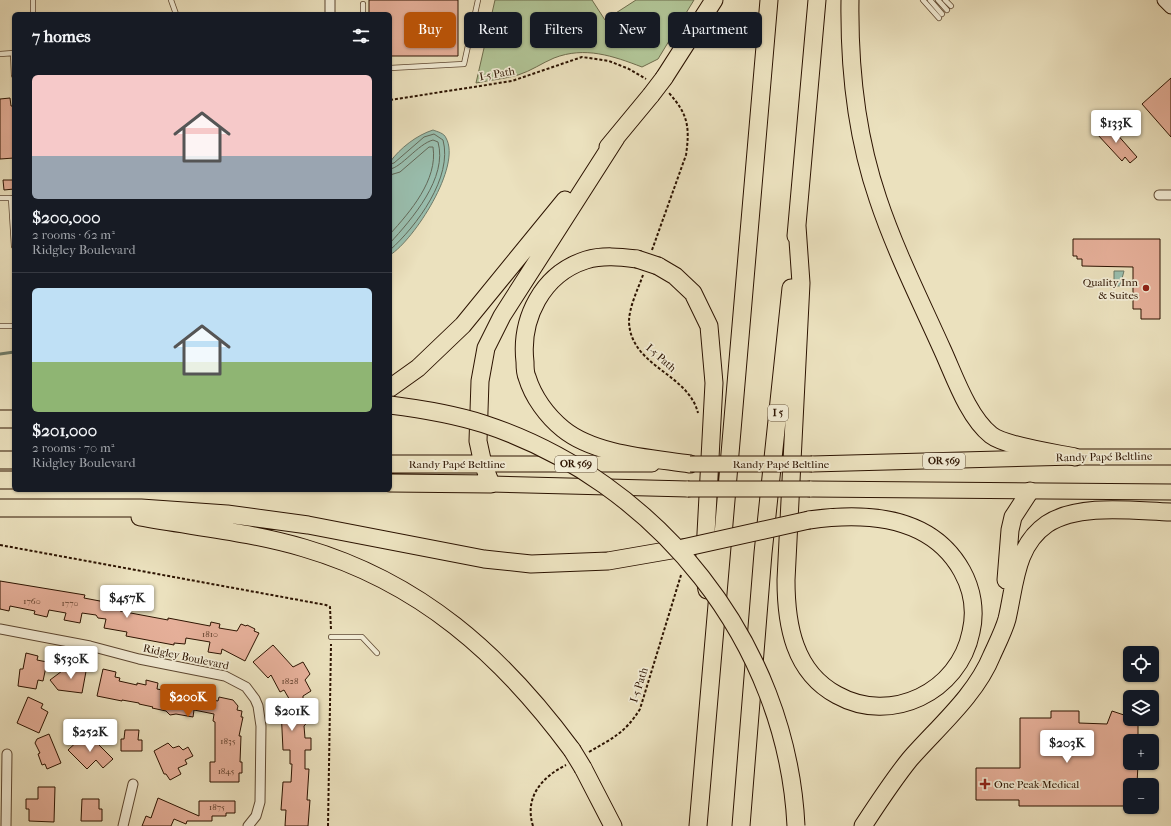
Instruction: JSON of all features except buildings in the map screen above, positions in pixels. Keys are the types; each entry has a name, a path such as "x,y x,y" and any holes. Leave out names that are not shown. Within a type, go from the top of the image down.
{"highway":[{"path":"392,387 418,368 463,324 657,86 714,0"},
{"path":"698,826 769,0"},
{"name":"I 5","path":"741,826 763,553 797,226 817,0"},
{"path":"850,0 849,40 853,91 864,148 878,199 909,276 968,403 983,427 992,436 1006,442 1075,457"},
{"path":"491,484 483,464 478,441 480,381 486,348 502,316 616,138"},
{"path":"0,508 170,509 254,517 308,525 462,556 531,564 601,561 683,548 809,520 858,516 884,519 904,524 934,539 956,561 964,575 971,596 973,611 971,633 966,650 954,669 934,690 915,700 890,706 869,706 841,697 832,692 812,675 801,659 791,636 787,611 786,585 802,283 797,226"},
{"path":"690,464 623,453 588,443 563,429 542,409 527,377 523,345 529,313 538,297 550,283 573,266 587,260 603,257 648,262 675,276 693,293 709,326 714,383 704,571 714,635"},
{"path":"392,405 422,409 461,417 500,430 541,447 569,462 602,483 634,507 666,537 705,581 734,626 753,660 769,697 782,738 792,790 796,826"},
{"path":"0,419 12,419"},
{"path":"0,460 12,460"},
{"name":"Randy Papé Beltline","path":"392,464 483,464"},
{"path":"0,480 12,480"},
{"name":"Randy Papé Beltline","path":"392,483 491,484"},
{"path":"1000,634 1010,530 1013,517 1030,491"},
{"path":"101,509 243,533 303,547 368,571 410,593 470,637 494,658 541,708 578,758 613,826"},
{"path":"863,826 908,762 974,685 992,656 1006,621 1015,577 1022,554 1033,535 1047,524 1068,515 1089,511 1171,512"}],"main road":[{"path":"1164,0 1171,7"},
{"name":"Randy Papé Beltline","path":"483,464 812,464 1171,456"},
{"name":"Randy Papé Beltline","path":"491,484 688,489 1171,492"}],"street":[{"path":"330,0 330,12"},
{"path":"1159,195 1171,195"},
{"name":"Ridgley Boulevard","path":"0,629 90,646 139,659 225,676 246,687 255,699 258,706 261,726 260,802 256,816 248,826"},
{"path":"6,826 7,754"},
{"path":"123,826 132,784"}],"lane":[{"path":"33,0 33,12"},
{"path":"171,0 175,12"},
{"path":"392,68 464,64 478,0"},
{"path":"923,0 940,16 930,0"},
{"path":"938,0 947,10"},
{"path":"945,0 951,6"},
{"path":"363,4 363,12"},
{"path":"0,54 12,53"},
{"path":"0,198 11,198 12,214"},
{"path":"0,326 12,326"},
{"path":"331,637 362,637 377,653"}],"path":[{"name":"I-5 Path","path":"392,100 512,81 582,57 609,61 629,69 669,93 683,110 688,124 686,155 632,307 629,321 631,333 635,343 645,357 679,382 691,396 699,416"},
{"path":"0,545 326,605 330,607 331,637 328,826"},
{"name":"I-5 Path","path":"533,826 530,817 531,801 537,788 551,772 621,733 630,724 640,709 683,569"}],"shaded area":[{"path":"495,0 592,0 605,20 605,48 660,48 660,12 617,12 636,0 694,0 687,12 668,12 668,43 658,59 642,67 620,59 599,54 565,54 518,75 476,83 484,48 522,48 522,12 492,12"}],"water":[{"path":"433,130 445,136 449,150 447,166 442,183 422,219 400,247 392,253 392,160 409,143"},
{"path":"1114,271 1124,271 1120,286 1114,286"}],"waterway":[{"path":"0,354 12,352"}],"place":[{"name":"Quality Inn & Suites","path":"1146,288"},
{"name":"One Peak Medical","path":"985,784"}]}
